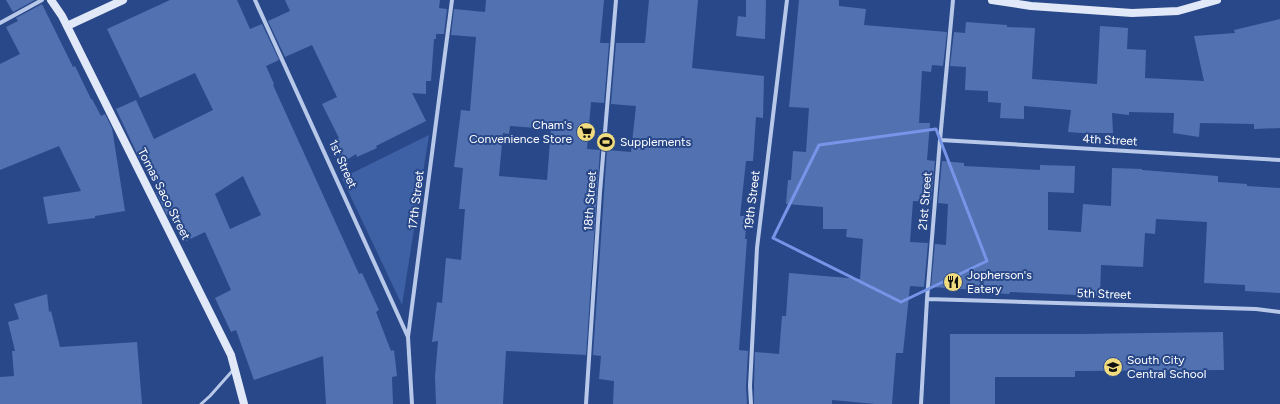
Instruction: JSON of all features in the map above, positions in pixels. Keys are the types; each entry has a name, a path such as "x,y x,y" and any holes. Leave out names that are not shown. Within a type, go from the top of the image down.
{"street":[{"path":"0,23 42,0"},
{"name":"Tomas Saco Street","path":"51,0 62,16 231,355 244,404"},
{"path":"67,26 123,0"},
{"name":"1st Street","path":"256,0 408,337"},
{"name":"17th Street","path":"412,404 408,337 452,0"},
{"name":"18th Street","path":"586,404 600,192 616,0"},
{"name":"19th Street","path":"751,404 750,379 757,248 787,0"},
{"name":"21st Street","path":"921,404 927,299 953,0"},
{"path":"992,0 1031,6 1132,13 1178,12 1217,0"},
{"name":"4th Street","path":"940,140 1280,160"},
{"name":"5th Street","path":"927,299 1256,309 1280,312"}],"lane":[{"path":"201,404 235,368"}],"highlighted area":[{"path":"936,129 987,261 901,302 773,238 819,145"}],"shaded area":[{"path":"429,135 402,305 342,178"}],"building":[{"path":"6,0 35,0 13,12"},
{"path":"170,0 237,0 250,29 262,24 279,60 266,66 274,84 273,85 359,274 362,273 379,310 376,312 391,351 394,350 397,376 392,377 393,404 326,404 323,356 254,380 236,330 231,332 215,298 231,290 205,232 186,241 172,213 167,215 156,192 161,190 146,158 140,160 116,109 136,100 154,139 213,110 195,73 140,98 107,29","holes":["243,176 261,215 230,229 215,194"]},
{"path":"285,0 440,0 439,8 447,9 444,34 436,34 436,39 434,39 431,81 426,81 426,94 412,93 426,121 376,146 377,148 357,157 356,154 343,162 331,143 339,138 322,104 337,97 312,45 285,57 268,21 290,11"},
{"path":"486,0 604,0 600,43 609,43 604,103 591,102 587,149 600,150 586,355 506,351 503,404 436,404 435,377 438,341 432,342 437,302 442,303 446,258 461,260 465,209 459,209 463,168 454,167 461,110 470,111 476,37 451,35 454,9 485,12","holes":["510,126 551,129 547,180 499,176 503,133 509,134"]},
{"path":"649,0 698,0 692,68 764,76 763,118 756,117 753,161 746,161 740,216 747,216 745,239 747,239 739,350 748,351 746,386 747,404 613,404 614,381 599,379 601,356 593,355 607,150 631,152 636,106 611,104 616,43 645,43"},
{"path":"746,0 766,0 765,39 736,36 738,16 746,17"},
{"path":"799,0 839,0 839,6 866,9 864,25 947,32 943,66 932,65 931,72 922,71 919,123 930,123 927,160 935,161 931,202 913,201 910,242 928,243 924,287 910,286 903,353 896,353 892,404 832,400 832,404 754,404 755,352 779,354 782,316 786,316 789,273 860,279 863,239 846,237 847,229 823,229 823,207 786,204 788,180 791,180 793,151 806,152 809,108 789,107"},
{"path":"42,4 73,67 75,66 91,99 101,116 105,114 112,128 125,211 95,216 95,218 48,224 43,197 81,191 59,146 0,170 0,64 20,54 6,27 18,21 16,18"},
{"path":"1280,19 1280,128 1254,129 1254,124 1200,123 1199,137 1173,133 1174,113 1129,112 1129,115 1112,113 1113,133 1068,132 1071,110 1024,106 1024,119 1000,118 1001,103 988,102 988,91 965,90 966,67 950,66 954,32 965,33 966,22 1007,25 1007,27 1035,28 1032,79 1097,84 1100,26 1128,28 1127,49 1146,50 1145,78 1204,81 1194,36 1235,33 1234,30"},
{"path":"942,161 964,163 964,166 1040,170 1040,165 1075,166 1074,193 1048,192 1048,230 1081,232 1083,204 1111,206 1112,168 1142,169 1218,176 1218,182 1280,188 1280,293 1245,291 1245,285 1204,283 1207,222 1156,219 1155,234 1145,233 1143,267 1101,265 1100,296 1010,292 1009,294 978,292 978,290 931,287 935,244 946,245 948,204 938,203"},
{"path":"47,294 49,312 51,311 60,347 137,342 142,404 0,404 0,377 14,376 12,351 15,351 8,322 19,319 14,304"},
{"path":"1223,332 1224,370 1075,371 1075,377 995,377 995,404 950,404 950,334"}],"place":[{"name":"Cham's Convenience Store","path":"586,132"},
{"name":"Supplements","path":"606,142"},
{"name":"Jopherson's Eatery","path":"953,282"},
{"name":"South City Central School","path":"1113,367"}]}
